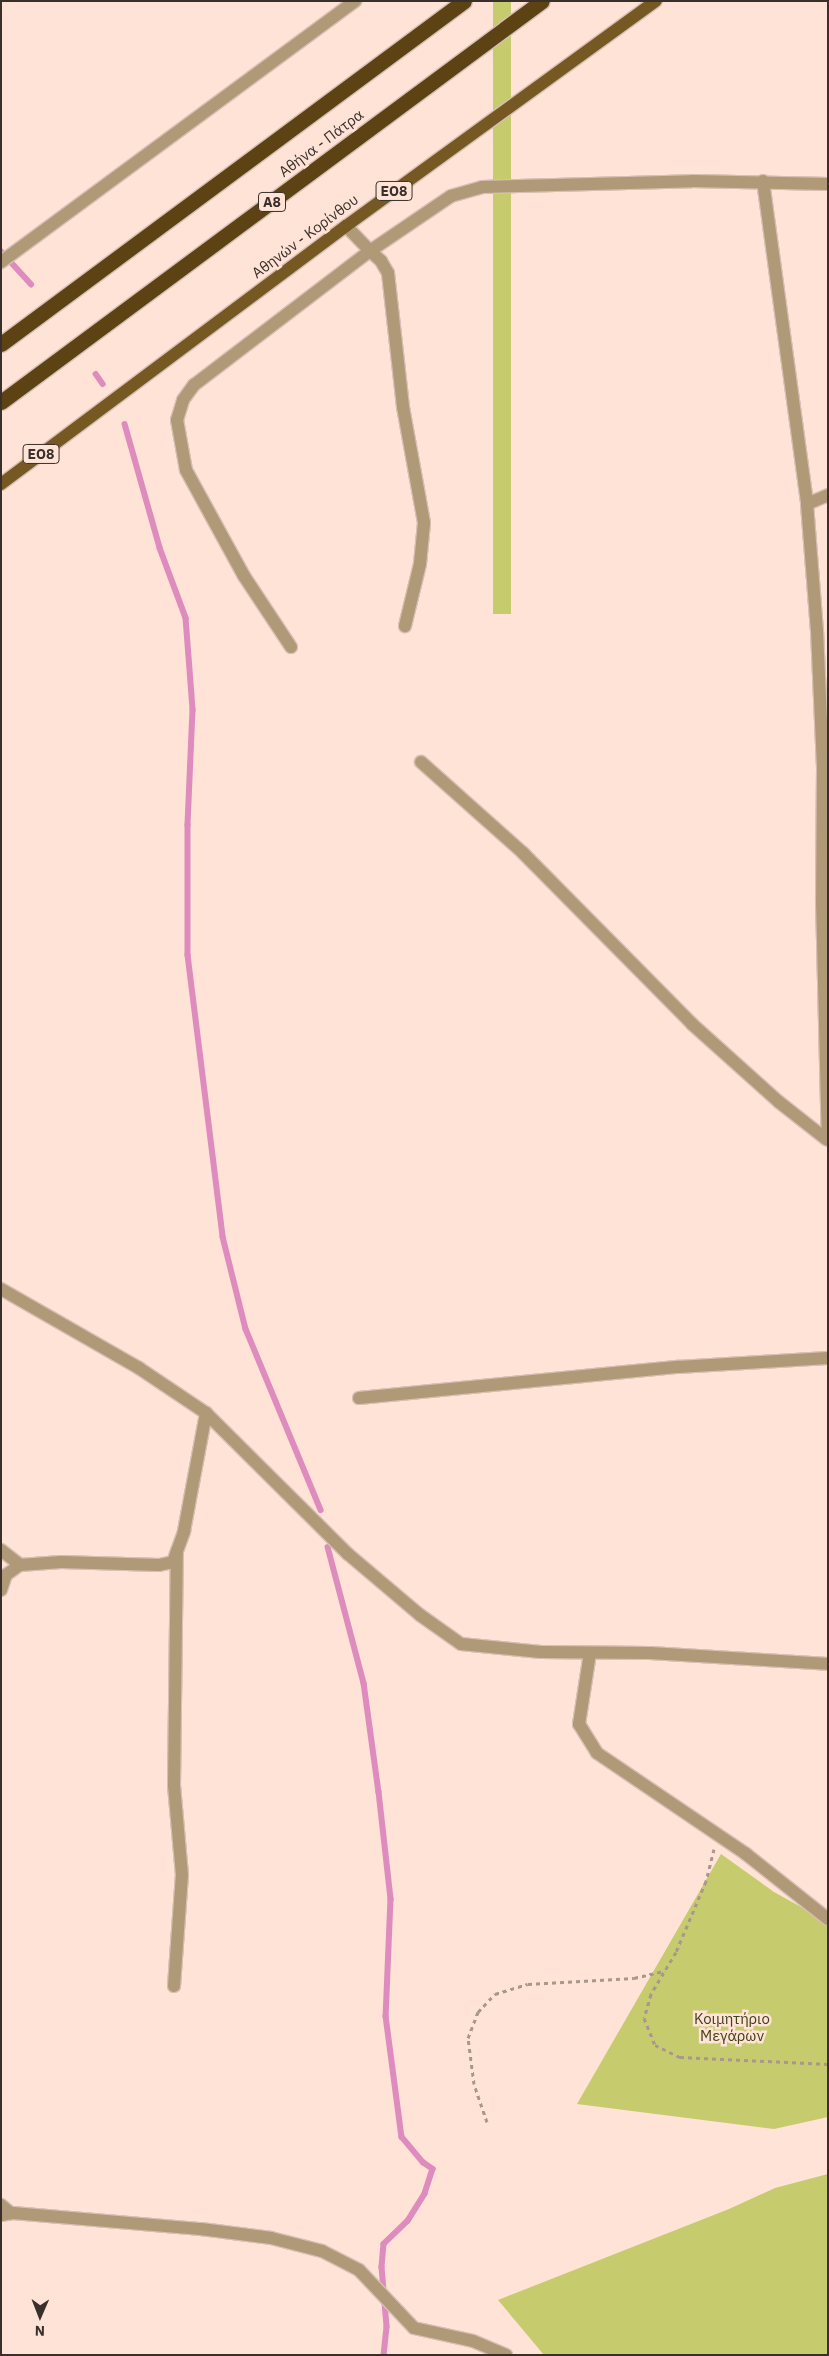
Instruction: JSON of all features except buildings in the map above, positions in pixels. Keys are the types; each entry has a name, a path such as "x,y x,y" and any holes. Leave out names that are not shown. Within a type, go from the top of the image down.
{"highway":[{"name":"Αθήνα - Πάτρα","path":"1,344 464,1"},
{"name":"Αθήνα - Πάτρα","path":"1,402 542,1"}],"main road":[{"name":"Αθηνών - Κορίνθου","path":"1,484 346,226 656,1"}],"street":[{"path":"1,262 355,1"},
{"path":"291,647 244,576 186,470 177,420 183,400 194,385 370,251 451,196 475,188 763,181 828,184"},
{"path":"763,181 807,504 823,766 827,1139"},
{"path":"346,226 381,260 388,273 403,407 424,523 420,564 405,626"},
{"path":"807,504 828,495"},
{"path":"421,762 523,853 692,1024 779,1102 827,1139"},
{"path":"1,1289 139,1368 206,1413 348,1554 420,1615 461,1644 590,1653 828,1664"},
{"path":"358,1398 678,1367 828,1358"},
{"path":"174,1986 182,1875 174,1785 178,1550 206,1413"},
{"path":"1,1550 20,1566"},
{"path":"1,1590 6,1575 20,1566 61,1562 159,1565 173,1562 178,1550"},
{"path":"590,1653 579,1724 584,1736 597,1753 718,1835 828,1920"},
{"path":"7,2214 201,2229 271,2238 322,2251 360,2270 414,2328 473,2341 506,2355"}],"lane":[{"path":"1,2203 7,2214"}],"path":[{"path":"718,1835 706,1881 665,1971 651,1994 644,2018 655,2045 680,2057 828,2064"},
{"path":"487,2122 474,2084 468,2038 478,2012 495,1994 528,1984 634,1978 665,1971"}],"green space":[{"path":"493,1 511,1 511,614 493,614"},
{"name":"Κοιμητήριο Μεγάρων","path":"721,1854 774,1892 828,1922 828,2117 774,2129 577,2104"},
{"path":"828,2174 828,2355 544,2355 498,2300 729,2209 775,2188"}],"waterway":[{"path":"1,251 31,284"},
{"path":"96,374 103,384"},
{"path":"125,424 160,548 186,618 193,710 188,825 188,955 223,1237 246,1329 321,1510"},
{"path":"328,1547 364,1683 379,1792 391,1899 386,2016 402,2137 423,2162 433,2169 425,2194 408,2221 384,2244 382,2267 387,2327 384,2355"}]}
